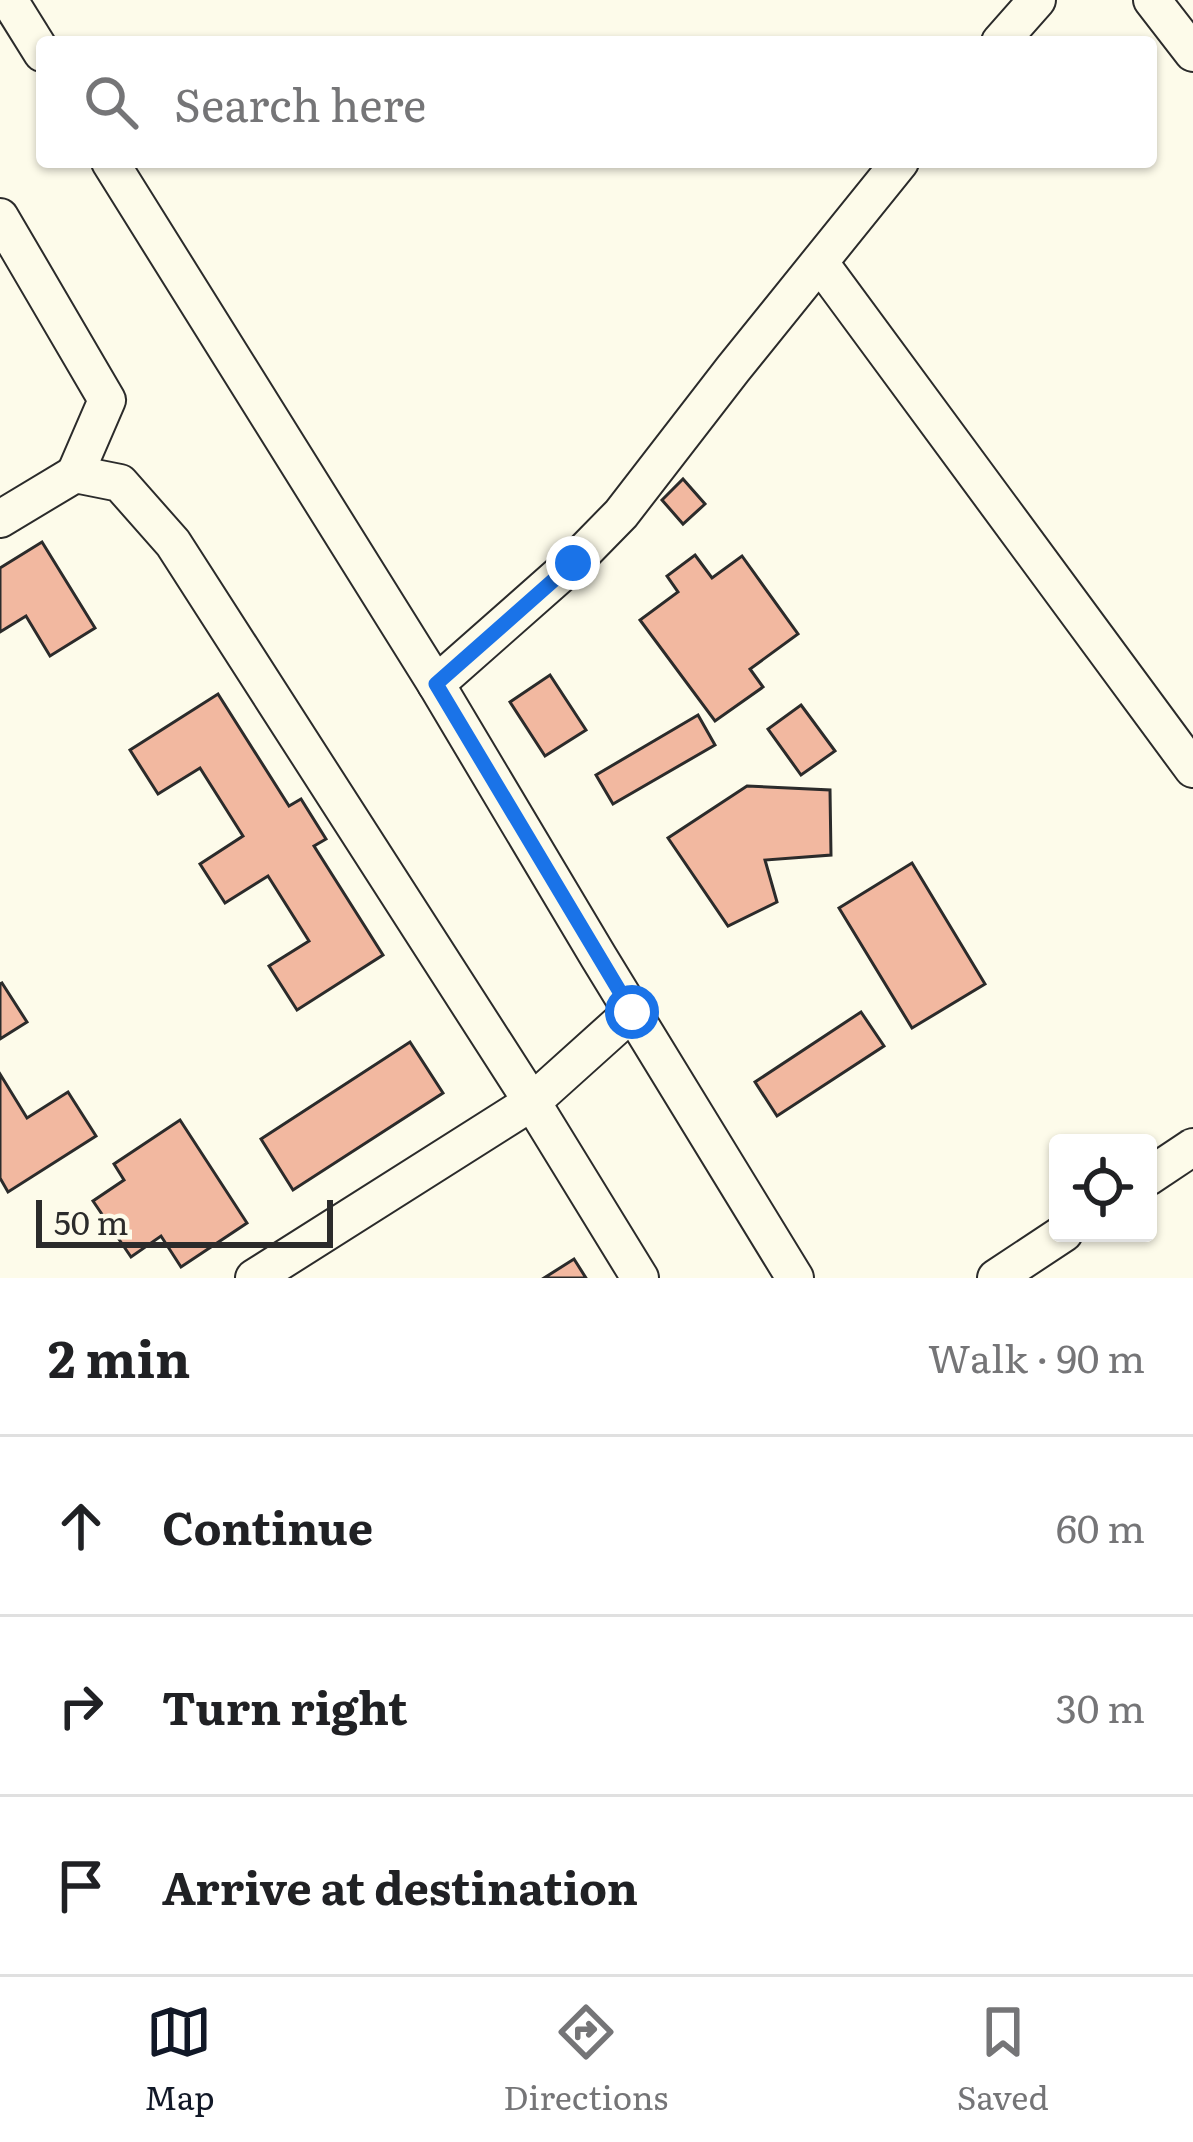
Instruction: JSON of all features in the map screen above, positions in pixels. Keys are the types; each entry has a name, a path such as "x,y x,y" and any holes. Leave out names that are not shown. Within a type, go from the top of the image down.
{"street":[{"path":"9,0 36,43"},
{"path":"1005,36 1037,0"},
{"path":"1152,0 1193,53"},
{"path":"114,168 436,684 795,1278"},
{"path":"436,684 573,563 621,514 895,168"},
{"path":"0,217 107,400 75,474 0,519"},
{"path":"820,263 1193,769"},
{"path":"75,474 120,483 172,543 640,1278"},
{"path":"254,1278 532,1102 632,1012"},
{"path":"1157,1171 1193,1147"},
{"path":"996,1278 1050,1242"}],"building":[{"path":"683,479 705,504 683,524 662,500"},
{"path":"42,542 95,628 50,656 26,616 0,632 0,568"},
{"path":"695,555 712,578 742,556 798,634 750,669 763,687 715,721 640,620 678,592 667,576"},
{"path":"550,675 586,730 545,756 510,702"},
{"path":"218,694 289,806 301,799 326,839 314,846 383,955 297,1010 269,966 309,941 268,876 225,903 200,864 243,836 200,768 158,794 130,750"},
{"path":"801,705 835,751 801,775 768,729"},
{"path":"698,715 715,745 613,804 596,775"},
{"path":"747,786 830,790 831,855 765,860 777,902 728,926 668,838"},
{"path":"912,863 985,984 912,1028 839,908"},
{"path":"0,984 27,1022 0,1039"},
{"path":"861,1012 884,1046 777,1116 755,1082"},
{"path":"410,1042 443,1093 293,1190 261,1139"},
{"path":"0,1074 27,1118 68,1092 96,1136 8,1192 0,1178"},
{"path":"180,1120 247,1223 181,1267 161,1236 131,1257 93,1201 124,1180 114,1164"},
{"path":"574,1259 586,1278 544,1278"}],"route":[{"path":"573,563 436,684 632,1012"}]}
